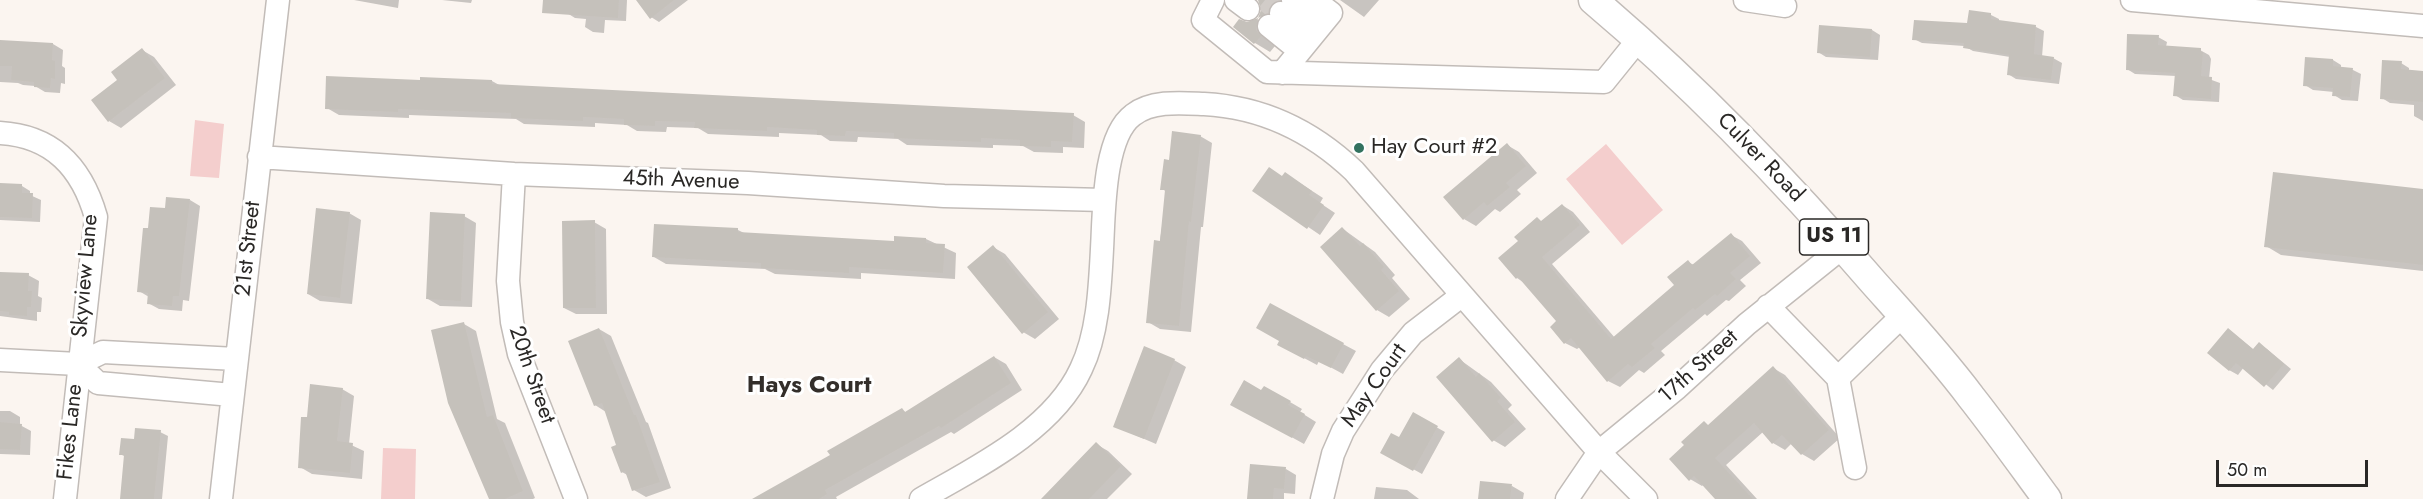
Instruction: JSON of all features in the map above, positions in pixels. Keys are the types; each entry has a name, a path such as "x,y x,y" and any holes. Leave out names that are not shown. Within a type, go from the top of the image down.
{"main road":[{"name":"Culver Road","path":"1593,0 1692,88 1761,156 1903,315 1971,396 2046,499"}],"street":[{"name":"21st Street","path":"221,499 278,0"},
{"path":"1213,0 1203,20 1267,72 1604,82 1638,40"},
{"path":"1282,73 1331,13 1314,0"},
{"path":"1745,0 1785,6"},
{"path":"2132,0 2287,7 2423,26"},
{"path":"1281,13 1311,38"},
{"path":"1281,13 1311,38"},
{"path":"921,499 996,454 1036,426 1069,391 1090,346 1102,250 1104,200 1118,134 1133,115 1155,105 1178,103 1226,105 1250,110 1300,131 1336,154 1354,171 1599,453 1646,499"},
{"name":"Skyview Lane","path":"0,133 35,140 62,155 77,172 89,192 96,217 78,364"},
{"name":"45th Avenue","path":"259,157 514,174 748,183 944,196 1104,200"},
{"name":"20th Street","path":"514,174 508,281 512,322 519,354 576,499"},
{"name":"17th Street","path":"1567,499 1599,453 1677,388 1768,306 1843,247"},
{"name":"May Court","path":"1322,499 1333,454 1343,431 1382,370 1413,333 1461,296"},
{"path":"1768,306 1838,378 1855,468"},
{"path":"1838,378 1903,315"},
{"path":"0,360 78,364 103,352 236,359"},
{"path":"78,364 98,383 232,395"},
{"name":"Fikes Lane","path":"65,499 78,364"}],"shaded area":[{"path":"195,120 224,124 219,178 190,176"},
{"path":"1606,144 1663,210 1622,245 1566,179"},
{"path":"383,448 416,449 415,499 381,499"}],"building":[{"path":"543,0 619,0 618,18 542,13"},
{"path":"636,0 674,0 650,19"},
{"path":"1258,0 1279,0 1270,5 1268,13 1258,18 1261,10"},
{"path":"1969,10 1991,13 1991,19 2036,25 2034,54 2054,57 2051,80 2007,75 2009,55 1963,48 1964,43 1912,40 1914,20 1967,23"},
{"path":"1258,18 1256,30 1261,36 1254,44 1233,27 1239,19 1247,22"},
{"path":"1819,25 1872,29 1870,57 1817,53"},
{"path":"2127,34 2159,35 2158,45 2201,48 2203,52 2201,76 2212,77 2211,99 2173,96 2175,73 2126,70"},
{"path":"0,40 53,43 52,60 55,61 55,79 51,78 50,88 34,87 34,82 11,80 12,66 0,66"},
{"path":"142,48 165,78 108,122 91,100 117,80 111,72"},
{"path":"2305,57 2333,59 2333,66 2353,68 2350,97 2332,96 2333,88 2303,86"},
{"path":"2382,60 2402,61 2401,69 2423,71 2423,102 2380,99"},
{"path":"326,76 492,80 492,84 1074,113 1072,142 1051,141 1051,147 1020,146 1020,140 981,138 981,142 894,138 894,133 846,131 845,136 817,135 817,130 767,127 767,131 694,128 695,122 655,121 655,126 624,125 624,119 583,117 583,121 511,118 511,113 325,109"},
{"path":"1172,131 1201,135 1191,222 1189,221 1179,326 1146,323 1154,240 1160,241 1165,190 1160,190 1164,159 1169,160"},
{"path":"1507,143 1526,166 1506,183 1510,187 1487,206 1484,202 1463,220 1443,197"},
{"path":"1269,167 1282,176 1285,172 1312,191 1309,195 1324,205 1307,229 1252,191"},
{"path":"2273,172 2423,189 2423,265 2264,247"},
{"path":"0,183 22,184 22,193 33,193 32,218 0,217"},
{"path":"166,197 190,199 179,296 173,296 172,306 147,304 148,293 137,292 143,228 148,228 150,207 165,208"},
{"path":"1562,204 1580,225 1542,257 1611,339 1674,285 1667,277 1688,260 1692,265 1731,233 1750,256 1730,273 1736,279 1717,296 1715,294 1695,310 1693,308 1651,344 1655,348 1632,367 1628,364 1607,382 1571,338 1564,344 1550,327 1556,321 1518,277 1516,279 1498,258 1518,241 1514,237 1537,217 1541,221"},
{"path":"316,208 350,212 340,298 307,294"},
{"path":"430,212 465,214 461,301 426,299"},
{"path":"595,220 596,308 563,308 562,221"},
{"path":"654,224 738,228 738,232 894,241 894,236 926,238 926,243 945,244 943,273 849,267 849,273 761,268 761,263 652,257"},
{"path":"1342,227 1360,246 1363,243 1384,267 1381,270 1399,291 1376,311 1320,247"},
{"path":"993,245 1048,312 1022,334 967,267"},
{"path":"0,272 29,273 28,291 32,291 31,307 27,307 27,316 9,315 9,312 0,311"},
{"path":"1270,303 1344,343 1331,368 1306,356 1304,359 1277,345 1279,341 1256,328"},
{"path":"464,322 487,417 493,415 523,491 505,499 489,499 448,403 431,330"},
{"path":"599,328 634,415 636,415 660,482 632,491 625,471 621,473 611,447 616,445 602,403 594,406 568,341"},
{"path":"2228,328 2253,349 2259,342 2284,364 2264,387 2236,363 2229,371 2207,353"},
{"path":"1144,346 1175,359 1144,439 1113,427"},
{"path":"994,356 1011,383 941,428 939,426 825,490 827,494 819,499 752,499 830,455 827,451 902,408 905,412"},
{"path":"1459,357 1476,377 1479,373 1501,398 1497,401 1515,422 1492,442 1436,377"},
{"path":"1773,366 1829,430 1801,455 1782,435 1772,444 1754,423 1715,458 1753,499 1715,499 1694,476 1689,481 1669,459 1684,445 1681,442 1704,421 1708,425"},
{"path":"1244,380 1261,390 1264,386 1291,401 1288,405 1305,414 1292,438 1230,405"},
{"path":"310,384 343,388 337,441 353,443 350,473 298,468 301,417 307,417"},
{"path":"1413,412 1438,426 1413,471 1380,453 1391,433 1399,437"},
{"path":"0,422 22,424 20,450 0,449"},
{"path":"135,428 161,430 154,499 120,499 124,455 119,455 121,438 134,439"},
{"path":"1096,442 1121,466 1089,499 1041,499"},
{"path":"1250,464 1286,467 1284,489 1274,488 1273,499 1247,499"},
{"path":"1480,481 1512,484 1510,499 1478,499"}],"tunnel":[{"path":"1265,0 1281,13"}],"place":[{"name":"Hay Court #2","path":"1359,148"}],"district":[{"name":"Hays Court","path":"809,386"}]}
